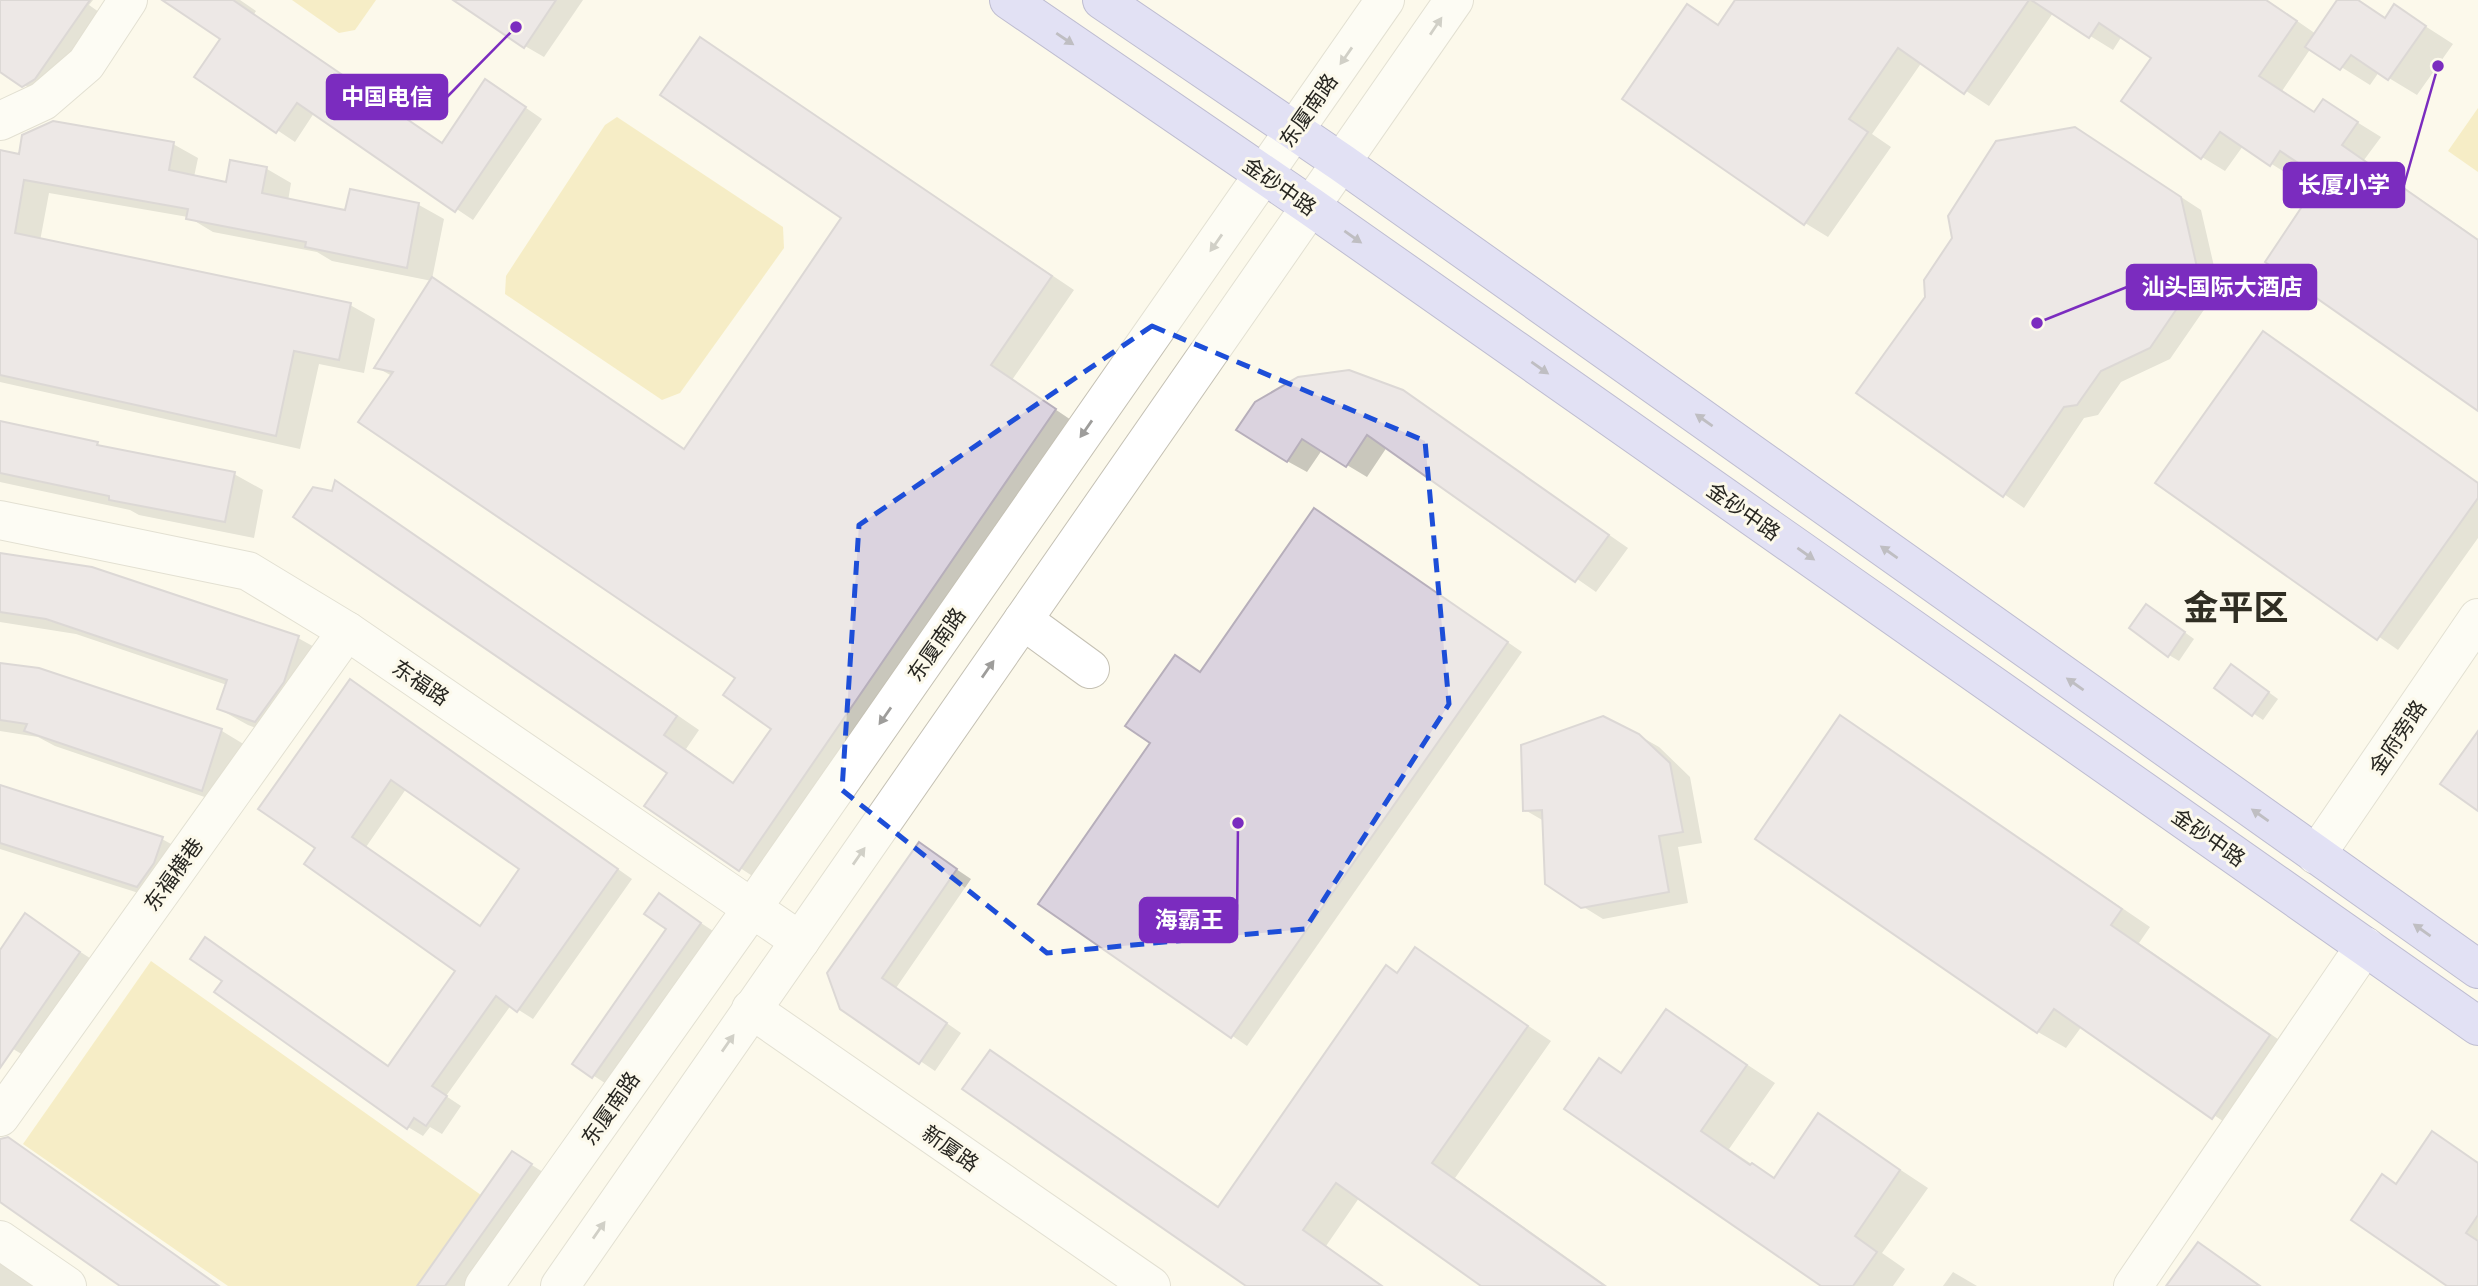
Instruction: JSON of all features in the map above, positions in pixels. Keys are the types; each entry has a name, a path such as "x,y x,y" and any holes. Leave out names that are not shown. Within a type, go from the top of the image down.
{"main road":[{"name":"金砂中路","path":"1009,0 1310,206 2478,1026"},
{"path":"1102,0 1342,163 2478,970"}],"street":[{"name":"东厦南路","path":"484,1286 753,907 1385,0"},
{"path":"560,1286 1454,0"},
{"path":"0,121 43,101 86,64 120,3"},
{"name":"东福路","path":"0,520 248,571 347,632 800,941"},
{"name":"金府旁路","path":"2316,855 2478,618"},
{"path":"1023,620 1090,669"},
{"name":"东福横巷","path":"0,1117 347,632"},
{"path":"2133,1286 2365,946"},
{"name":"新厦路","path":"751,1009 1151,1286"},
{"path":"0,1240 67,1286"}],"highlighted area":[{"path":"1152,326 1425,441 1449,704 1305,929 1047,953 842,790 859,525"}],"shaded area":[{"path":"292,0 376,0 355,30 339,33"},
{"path":"2478,108 2478,172 2448,151"},
{"path":"617,117 783,227 784,248 680,393 662,400 505,294 506,276 605,125"},
{"path":"151,961 481,1195 417,1286 228,1286 23,1144"}],"building":[{"path":"0,0 90,0 35,79 22,87 0,72"},
{"path":"162,0 233,0 442,143 485,79 526,107 455,212 297,103 276,133 194,77 220,39"},
{"path":"453,0 556,0 524,48"},
{"path":"1735,0 2029,0 1964,94 1898,48 1849,119 1868,132 1804,225 1622,99 1687,4 1718,25"},
{"path":"2031,0 2266,0 2297,21 2259,76 2314,112 2323,99 2358,122 2342,145 2478,240 2478,411 2265,262 2321,178 2280,151 2270,166 2220,132 2201,159 2121,101 2151,58 2099,23 2089,38"},
{"path":"2337,0 2358,0 2385,18 2394,4 2426,26 2388,80 2351,55 2340,70 2305,47"},
{"path":"700,37 1052,276 991,365 1056,409 739,871 644,806 667,773 293,517 313,487 332,491 335,480 677,716 664,735 733,783 771,729 723,695 735,678 358,422 393,372 374,368 432,277 684,449 841,218 660,95"},
{"path":"53,121 174,142 169,170 226,182 230,160 267,167 262,193 345,210 350,189 419,203 407,268 305,247 306,242 186,219 188,209 24,180 15,233 351,303 339,360 294,351 276,436 0,375 0,150 19,154 22,135"},
{"path":"2075,127 2181,197 2199,276 2150,348 2101,371 2077,405 2064,407 2003,497 1856,393 1925,297 1924,280 1952,238 1948,216 1996,141"},
{"path":"2263,331 2478,483 2478,498 2377,640 2155,483"},
{"path":"1349,370 1403,390 1609,535 1575,582 1367,435 1346,467 1302,439 1287,462 1236,430 1255,402 1298,377"},
{"path":"0,421 98,442 97,445 235,472 225,522 109,500 109,496 0,473"},
{"path":"1314,508 1508,642 1231,1038 1038,904 1150,743 1125,726 1175,655 1200,672"},
{"path":"0,553 92,567 299,636 284,682 255,722 217,709 227,680 46,619 0,612"},
{"path":"2146,604 2185,632 2168,657 2129,628"},
{"path":"0,663 39,668 222,729 202,791 24,731 27,724 0,720"},
{"path":"2231,664 2269,692 2252,716 2214,688"},
{"path":"350,679 618,869 517,1012 496,996 432,1086 447,1096 426,1126 414,1118 407,1129 214,992 222,981 190,959 205,937 388,1066 455,971 304,864 315,848 258,809","holes":["391,780 519,869 480,926 352,837"]},
{"path":"1840,715 2122,909 2111,925 2270,1035 2212,1119 2054,1009 2037,1033 1755,839"},
{"path":"1603,716 1639,734 1670,763 1683,832 1659,836 1669,892 1581,908 1545,884 1542,810 1523,811 1521,745"},
{"path":"2478,731 2478,811 2440,784"},
{"path":"0,785 163,837 154,863 137,887 0,843"},
{"path":"919,842 957,869 882,978 947,1023 919,1064 840,1009 827,973"},
{"path":"659,893 701,923 592,1078 572,1064 666,929 644,914"},
{"path":"25,913 80,952 0,1068 0,950"},
{"path":"1415,947 1528,1026 1432,1163 1605,1286 1481,1286 1336,1183 1303,1230 1382,1286 1246,1286 962,1089 990,1050 1218,1207 1386,965 1397,973"},
{"path":"1666,1009 1747,1065 1701,1131 1750,1165 1752,1163 1774,1178 1818,1113 1900,1170 1855,1236 1877,1252 1853,1286 1821,1286 1564,1109 1599,1058 1621,1073"},
{"path":"2432,1131 2478,1163 2478,1215 2466,1233 2478,1241 2478,1286 2447,1286 2351,1220 2382,1174 2396,1184"},
{"path":"8,1137 219,1286 120,1286 0,1202 0,1139"},
{"path":"512,1151 532,1164 445,1286 417,1286"},
{"path":"2198,1242 2260,1286 2166,1286"}],"place":[{"name":"中国电信","path":"516,27"},
{"name":"长厦小学","path":"2438,66"},
{"name":"汕头国际大酒店","path":"2037,323"},
{"name":"海霸王","path":"1238,823"}],"district":[{"name":"金平区","path":"2236,606"}]}
